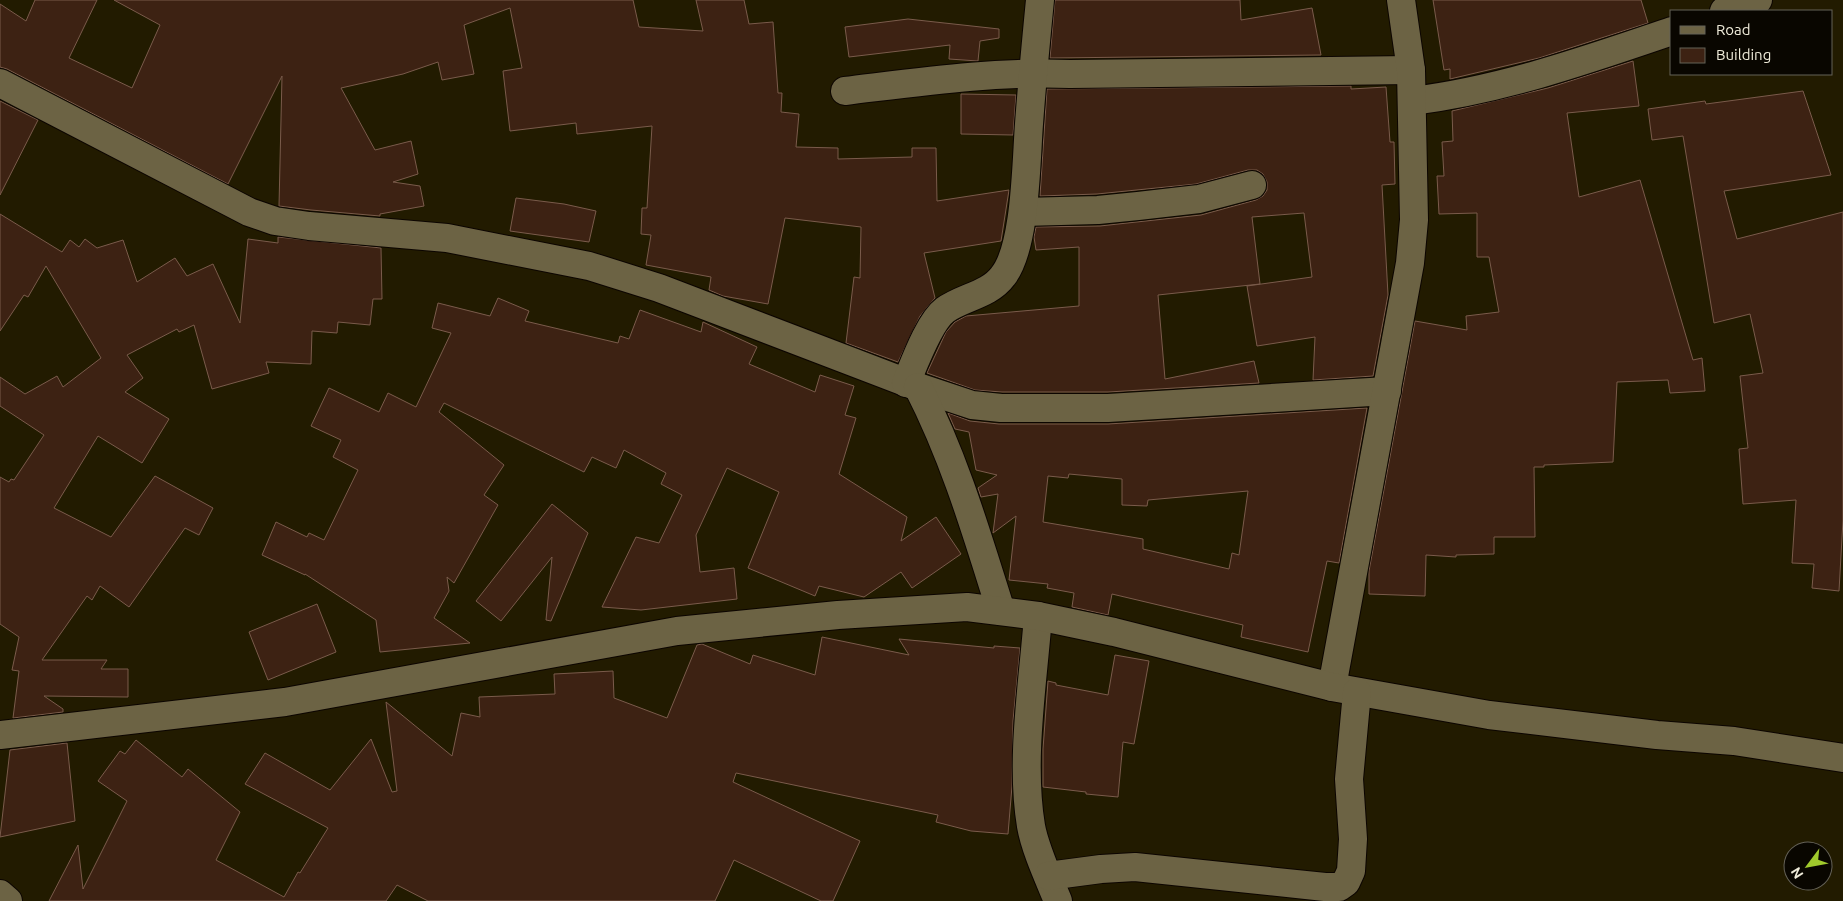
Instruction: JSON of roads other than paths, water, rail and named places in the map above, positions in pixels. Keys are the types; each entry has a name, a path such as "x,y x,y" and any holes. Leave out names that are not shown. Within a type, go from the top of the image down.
{"street":[{"path":"912,385 931,328 944,311 959,301 990,288 1004,276 1013,255 1022,212 1040,0"},
{"path":"1048,876 1101,869 1135,867 1339,887 1346,882 1351,871 1352,839 1345,690 1387,392 1410,262 1414,220 1411,70 1401,0"},
{"path":"1727,10 1758,0"},
{"path":"1412,101 1444,97 1537,75 1670,32"},
{"path":"845,91 980,76 1033,73 1411,70"},
{"path":"0,83 249,212 275,220 309,226 447,238 589,266 659,288 912,385 972,405 1001,408 1108,408 1387,392"},
{"path":"1022,212 1098,210 1199,199 1252,185"},
{"path":"912,385 937,424 950,455 1002,611"},
{"path":"0,735 285,702 677,631 838,615 967,607 1038,616 1114,632 1345,690 1489,716 1658,735 1734,741 1843,758"},
{"path":"1038,616 1027,748 1026,784 1032,827 1058,901"},
{"path":"0,894 8,901"}]}
